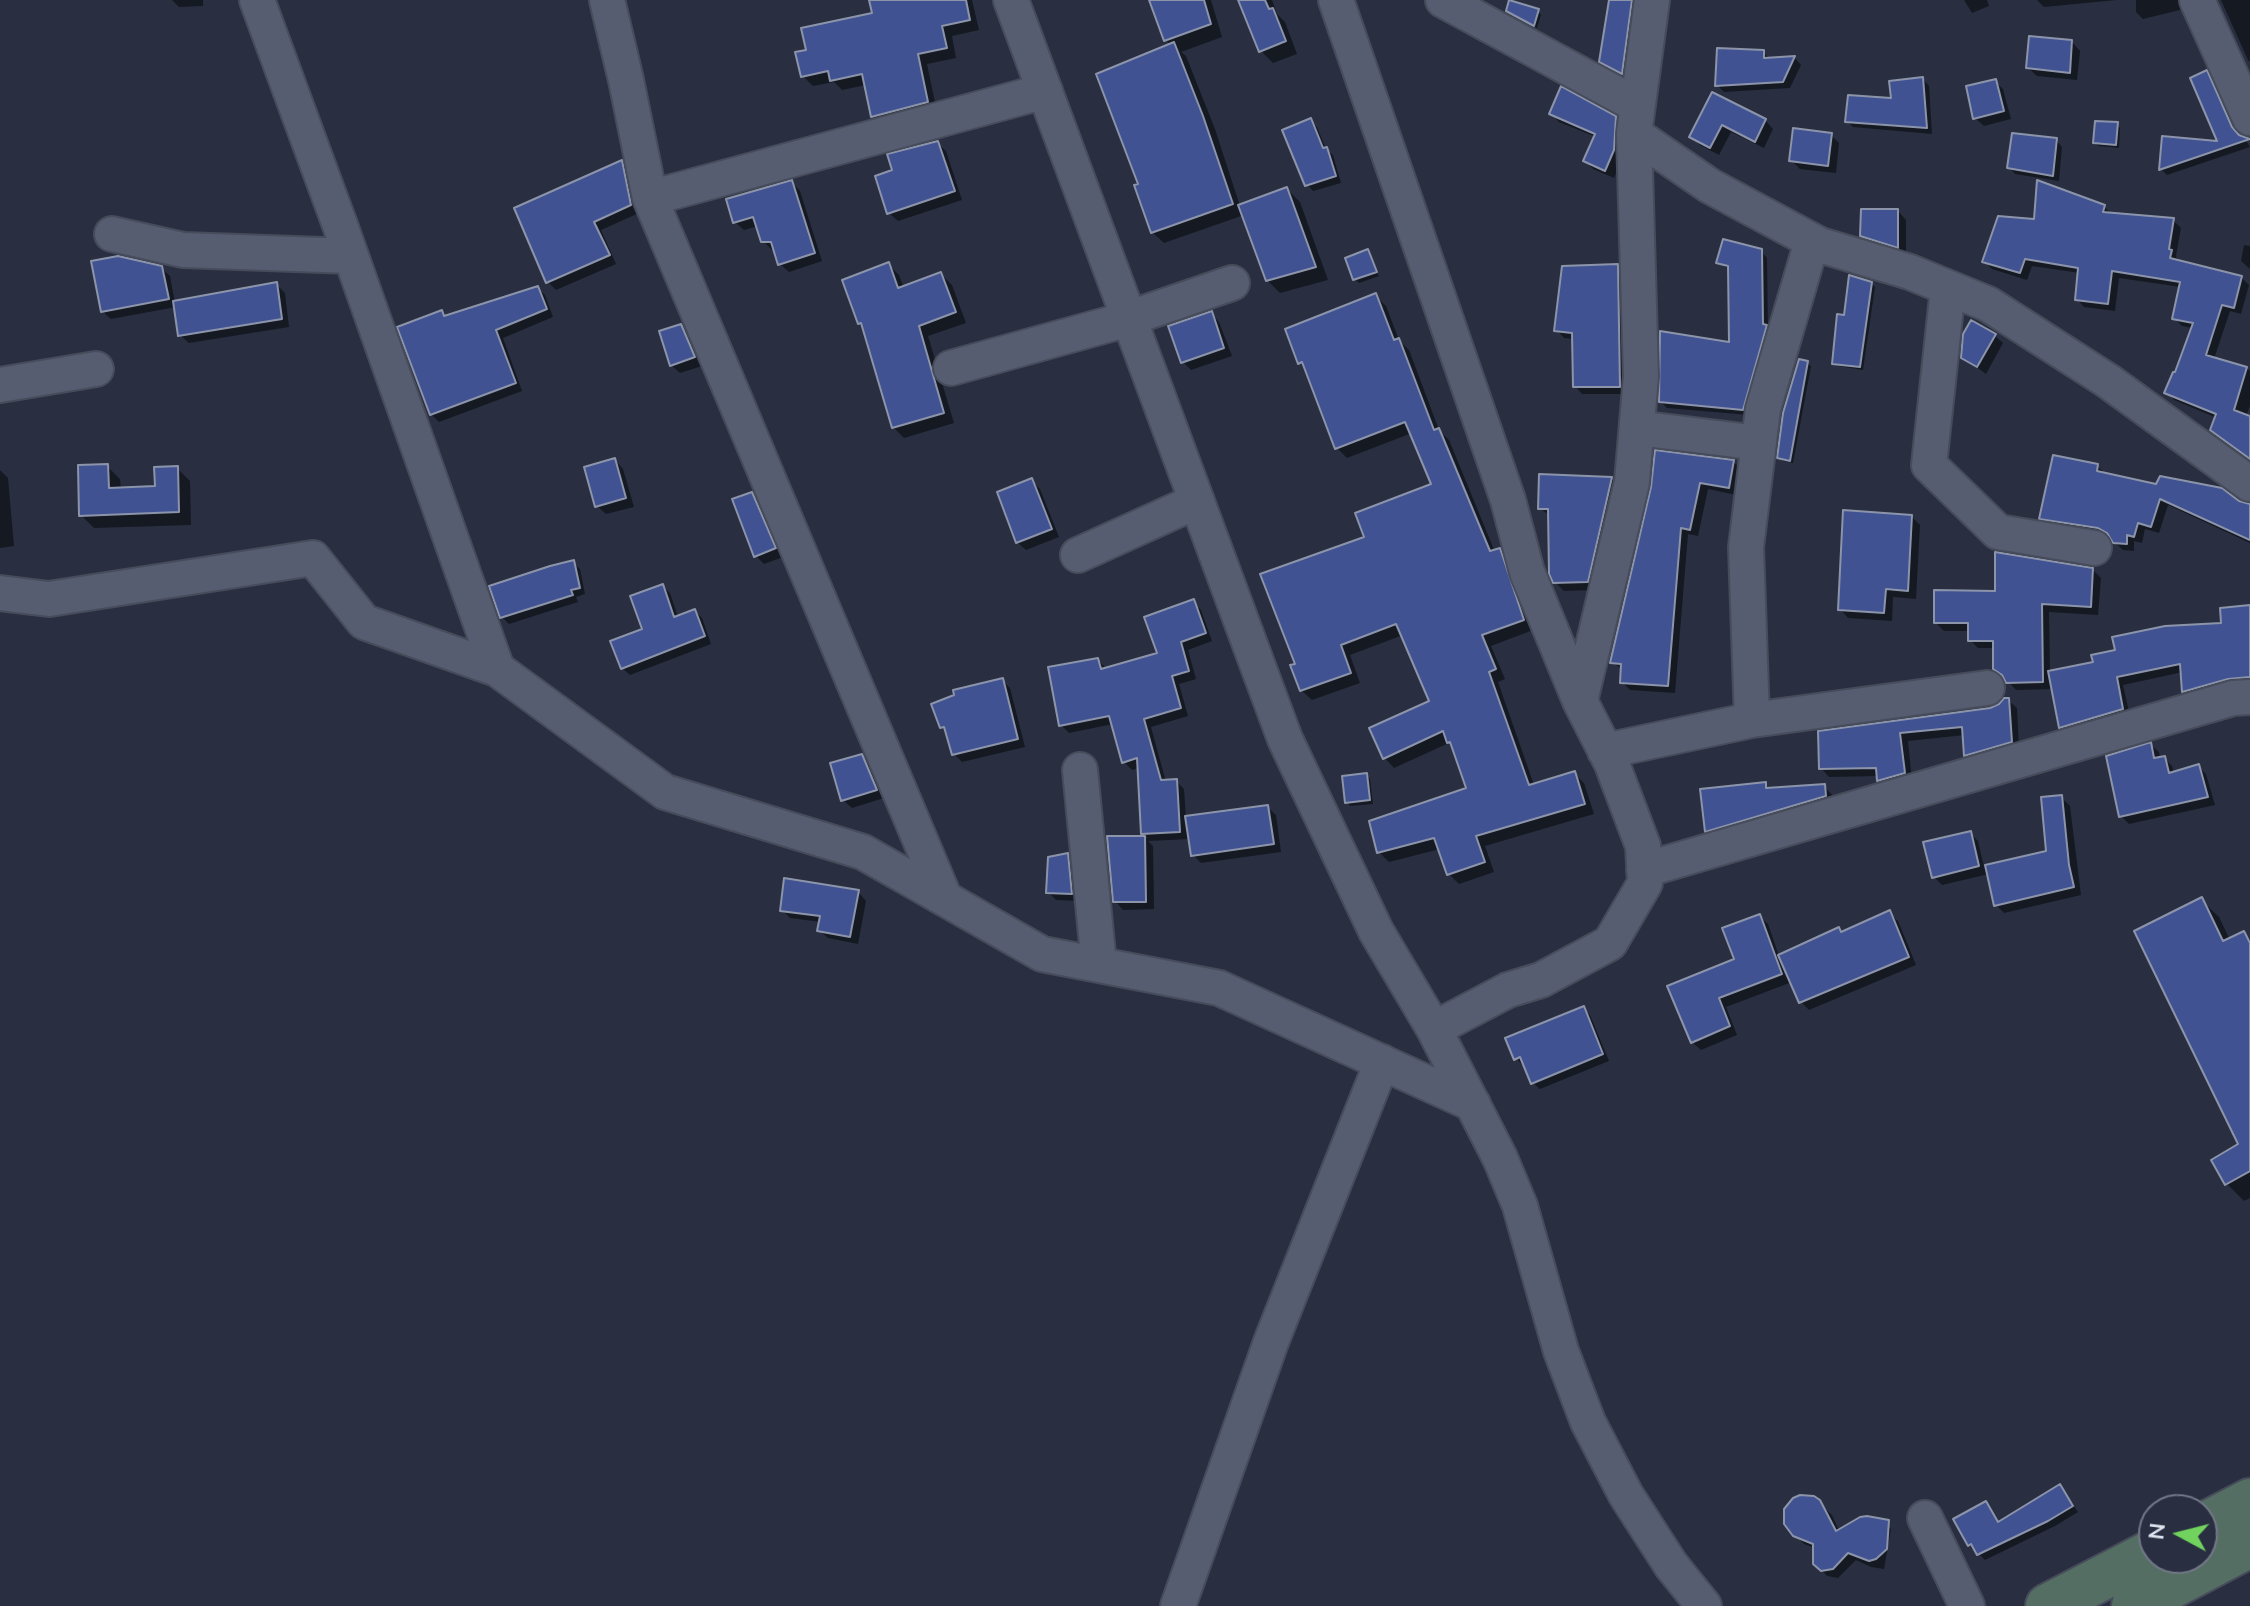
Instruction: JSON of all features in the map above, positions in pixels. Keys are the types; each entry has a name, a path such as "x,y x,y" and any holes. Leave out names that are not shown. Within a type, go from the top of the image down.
{"main road":[{"path":"2218,1518 2250,1501"},
{"path":"2134,1606 2250,1545"},
{"path":"2048,1606 2138,1559"}],"street":[{"path":"257,0 497,669"},
{"path":"607,0 650,198 945,899"},
{"path":"1011,0 1285,739 1376,931 1434,1029 1520,1206 1561,1351 1588,1422 1626,1495 1671,1565 1704,1606"},
{"path":"1336,0 1508,500 1527,572 1643,846 1645,883 1610,943 1541,980 1508,990 1434,1029"},
{"path":"1443,0 1636,120 1710,186 1812,241 1910,272 1988,304 2095,372 2250,484"},
{"path":"1580,701 1632,482 1641,376 1636,120 1652,0"},
{"path":"2197,0 2250,118"},
{"path":"650,198 1045,91"},
{"path":"112,234 183,250 351,256"},
{"path":"1752,720 1746,547 1763,409 1812,241"},
{"path":"951,368 1129,318 1232,283"},
{"path":"1948,288 1929,465 1998,532 2094,548"},
{"path":"0,385 96,369"},
{"path":"1637,428 1759,443"},
{"path":"1078,555 1197,501"},
{"path":"0,593 49,599 313,558 364,622 497,669 665,792 863,852 1042,954 1219,988 1473,1104"},
{"path":"1605,751 1752,720 1987,688"},
{"path":"1644,870 2233,698 2250,697"},
{"path":"1080,770 1099,965"},
{"path":"1178,1606 1271,1342 1382,1062"},
{"path":"1925,1518 1967,1606"}],"building":[{"path":"869,0 966,0 970,20 942,26 947,48 918,54 928,102 871,117 862,74 830,81 828,71 801,77 795,52 806,50 801,28 872,13"},
{"path":"1149,0 1204,0 1211,24 1164,41"},
{"path":"1238,0 1265,0 1269,9 1273,8 1286,41 1259,52"},
{"path":"1509,0 1539,9 1534,26 1506,11"},
{"path":"1609,0 1632,0 1622,74 1599,62"},
{"path":"2029,36 2072,40 2070,73 2026,68"},
{"path":"1174,42 1233,204 1151,233 1134,185 1138,184 1096,74"},
{"path":"1717,48 1764,50 1764,58 1795,56 1783,82 1715,86"},
{"path":"2207,70 2232,127 2239,135 2250,139 2159,170 2162,136 2217,141 2190,78"},
{"path":"1923,77 1927,128 1845,122 1848,95 1891,98 1889,81"},
{"path":"1996,79 2004,111 1973,119 1966,86"},
{"path":"1561,86 1616,116 1614,150 1605,171 1583,161 1595,134 1549,114"},
{"path":"1712,92 1766,119 1755,142 1722,125 1710,148 1689,137"},
{"path":"1311,118 1323,148 1327,147 1336,176 1305,186 1282,130"},
{"path":"2095,121 2118,122 2116,145 2093,143"},
{"path":"1793,128 1832,133 1828,166 1789,161"},
{"path":"2012,133 2057,138 2053,176 2007,168"},
{"path":"938,141 955,191 887,214 875,176 892,170 887,154"},
{"path":"622,160 631,205 594,222 610,255 546,283 514,208"},
{"path":"792,180 815,253 778,265 771,242 761,242 753,217 733,223 726,199"},
{"path":"2037,180 2105,205 2103,212 2174,218 2170,258 2242,276 2234,308 2222,305 2206,355 2247,367 2234,410 2250,416 2250,459 2210,430 2216,414 2164,393 2193,323 2172,319 2180,282 2112,271 2108,304 2075,300 2078,268 2025,259 2020,273 1982,262 1998,216 2034,219"},
{"path":"1287,187 1316,267 1266,281 1238,205"},
{"path":"1861,209 1898,209 1898,248 1860,236"},
{"path":"1723,239 1762,249 1763,324 1767,325 1743,410 1659,402 1660,331 1729,342 1728,266 1716,263"},
{"path":"1368,249 1377,272 1353,280 1345,258"},
{"path":"118,256 162,266 169,299 101,312 91,261"},
{"path":"889,262 898,288 941,272 956,312 919,326 944,413 892,428 861,323 858,324 842,280"},
{"path":"1618,264 1620,387 1573,387 1572,333 1554,331 1562,266"},
{"path":"1849,275 1872,282 1860,367 1832,364 1837,314 1844,315"},
{"path":"277,282 282,319 178,336 173,301"},
{"path":"538,286 547,309 496,330 516,383 430,415 397,327 442,310 444,316"},
{"path":"1376,293 1394,340 1399,338 1434,430 1439,428 1490,551 1500,548 1524,620 1482,635 1496,669 1489,672 1529,785 1575,771 1585,804 1476,836 1485,862 1447,875 1434,838 1377,853 1369,821 1466,788 1443,731 1383,759 1369,728 1429,701 1396,624 1341,645 1351,673 1300,691 1290,665 1295,664 1260,574 1364,537 1355,513 1431,484 1405,422 1335,449 1302,362 1298,364 1285,329"},
{"path":"1212,311 1224,348 1181,363 1168,326"},
{"path":"1971,320 1996,334 1977,367 1961,358 1963,334"},
{"path":"681,324 695,357 670,366 659,331"},
{"path":"1799,359 1808,361 1790,461 1777,458 1783,413"},
{"path":"1655,450 1734,460 1729,488 1700,483 1690,530 1681,528 1668,686 1620,683 1621,664 1610,663 1651,487"},
{"path":"2053,455 2098,464 2097,471 2156,484 2160,476 2222,488 2239,501 2250,504 2250,540 2160,499 2151,527 2138,523 2134,537 2127,535 2127,544 2113,543 2107,533 2098,528 2039,519"},
{"path":"615,458 626,498 595,507 584,467"},
{"path":"108,464 109,488 155,486 154,467 178,466 179,512 79,516 78,465"},
{"path":"1539,474 1612,477 1588,582 1553,583 1549,574 1548,509 1538,509"},
{"path":"1032,478 1052,529 1016,543 997,492"},
{"path":"752,492 776,548 754,557 732,499"},
{"path":"1843,510 1912,515 1908,591 1886,589 1884,613 1838,610"},
{"path":"1995,552 2093,568 2091,607 2042,604 2043,682 2006,683 2002,675 1993,669 1993,641 1968,641 1968,623 1934,623 1934,590 1995,591"},
{"path":"574,560 580,588 571,590 573,595 500,618 489,586"},
{"path":"663,584 674,617 695,609 705,636 621,669 610,641 642,629 630,596"},
{"path":"1194,599 1206,633 1181,642 1189,671 1172,676 1181,708 1144,719 1161,780 1177,779 1180,832 1141,834 1137,758 1122,763 1109,716 1059,726 1048,667 1098,658 1101,669 1157,653 1144,617"},
{"path":"2250,605 2250,677 2228,679 2182,692 2180,664 2117,677 2123,709 2059,728 2048,671 2093,662 2091,655 2115,650 2112,637 2165,626 2221,623 2220,608"},
{"path":"1003,678 1018,739 952,755 944,727 940,728 931,704 954,695 953,690"},
{"path":"2009,698 2012,742 1964,756 1962,727 1900,733 1905,773 1877,781 1876,768 1819,769 1818,731 1990,708"},
{"path":"2151,742 2154,758 2165,756 2169,773 2199,764 2208,797 2119,817 2106,756"},
{"path":"862,754 877,790 841,801 830,763"},
{"path":"1367,773 1370,800 1345,803 1342,776"},
{"path":"1766,782 1766,788 1825,784 1826,796 1705,832 1700,789"},
{"path":"2062,795 2074,887 1994,906 1985,865 2046,851 2041,797"},
{"path":"1268,805 1274,844 1191,856 1185,816"},
{"path":"1971,831 1979,866 1932,878 1923,842"},
{"path":"1107,836 1145,836 1146,902 1113,902"},
{"path":"1068,853 1072,894 1046,893 1048,857"},
{"path":"784,878 859,890 850,937 817,931 820,916 780,911"},
{"path":"2202,897 2223,941 2244,931 2250,943 2250,1171 2225,1185 2211,1160 2238,1144 2134,931"},
{"path":"1890,910 1909,957 1799,1003 1778,955 1839,927 1841,932"},
{"path":"1760,914 1782,974 1719,998 1730,1026 1691,1043 1667,986 1734,959 1722,928"},
{"path":"1584,1006 1603,1054 1531,1084 1520,1057 1514,1060 1505,1038"},
{"path":"2060,1484 2073,1506 1977,1555 1971,1544 1968,1546 1953,1519 1986,1501 1998,1522"},
{"path":"1800,1495 1814,1496 1820,1500 1836,1531 1860,1517 1889,1520 1887,1549 1869,1561 1848,1553 1833,1569 1821,1571 1813,1564 1813,1544 1793,1536 1784,1524 1784,1509"}]}
